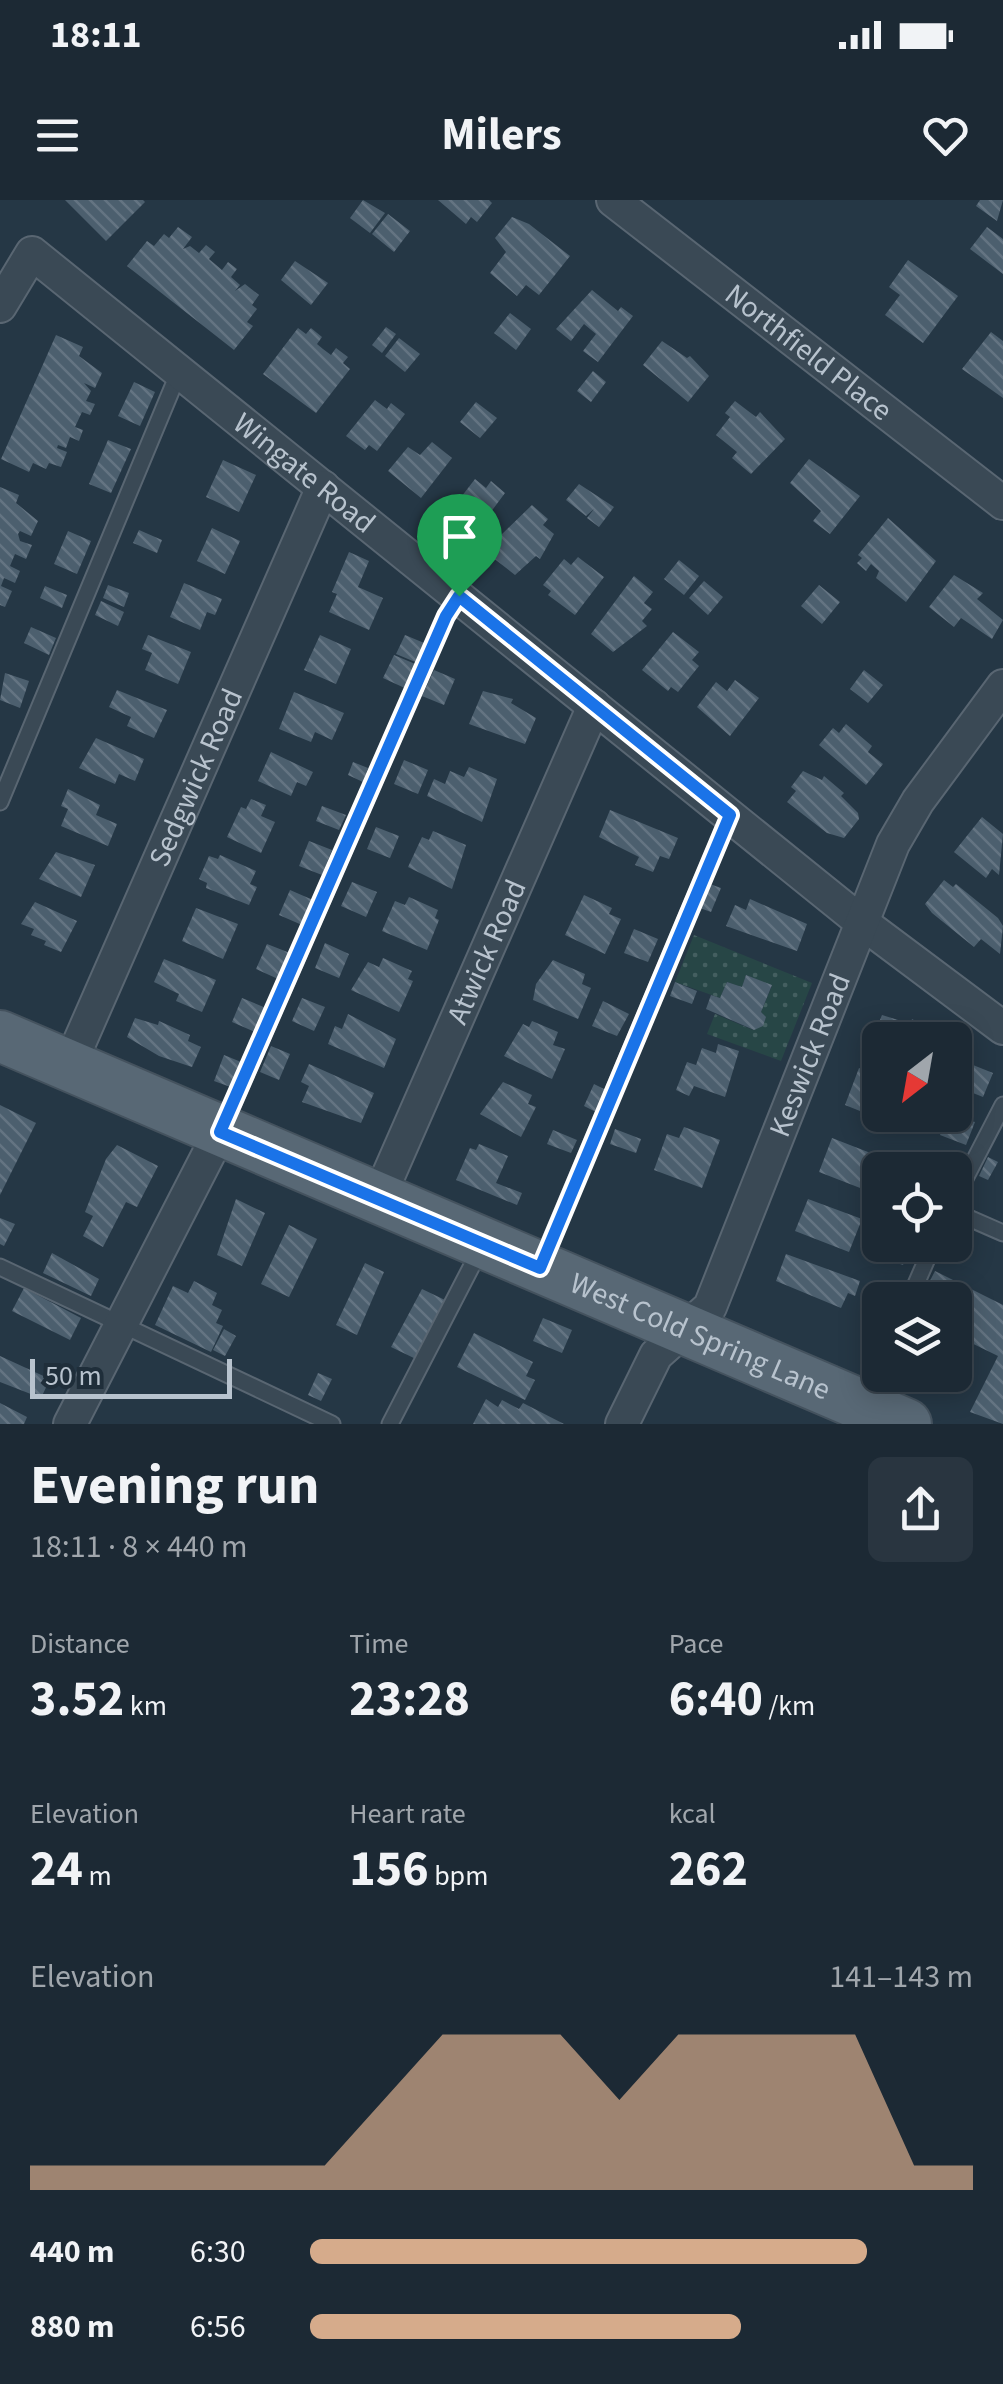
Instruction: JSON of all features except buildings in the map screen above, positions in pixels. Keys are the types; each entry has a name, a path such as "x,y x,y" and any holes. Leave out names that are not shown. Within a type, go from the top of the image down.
{"main road":[{"name":"West Cold Spring Lane","path":"0,1036 684,1329 875,1404"}],"street":[{"name":"Northfield Place","path":"613,200 1003,503"},
{"name":"Wingate Road","path":"0,306 32,252 860,920 1003,1028"},
{"name":"Sedgwick Road","path":"69,1066 323,487"},
{"name":"Keswick Road","path":"622,1424 656,1355 710,1307 893,844 918,801 1003,686"},
{"name":"Atwick Road","path":"378,1199 594,706"},
{"path":"70,1424 220,1132"}],"lane":[{"path":"0,802 180,371"},
{"path":"220,1132 446,616 459,596"},
{"path":"540,1268 730,815"},
{"path":"972,1165 1003,1105"},
{"path":"972,1219 1003,1233"},
{"path":"390,1424 483,1244"},
{"path":"0,1268 332,1424"}],"green space":[{"path":"694,935 812,983 781,1061 707,1034 715,1014 753,1030 766,1018 761,1012 772,986 746,975 742,987 727,982 720,998 675,982"}],"route":[{"path":"459,596 730,815 540,1268 220,1132 240,1094 446,616 459,596"}]}
